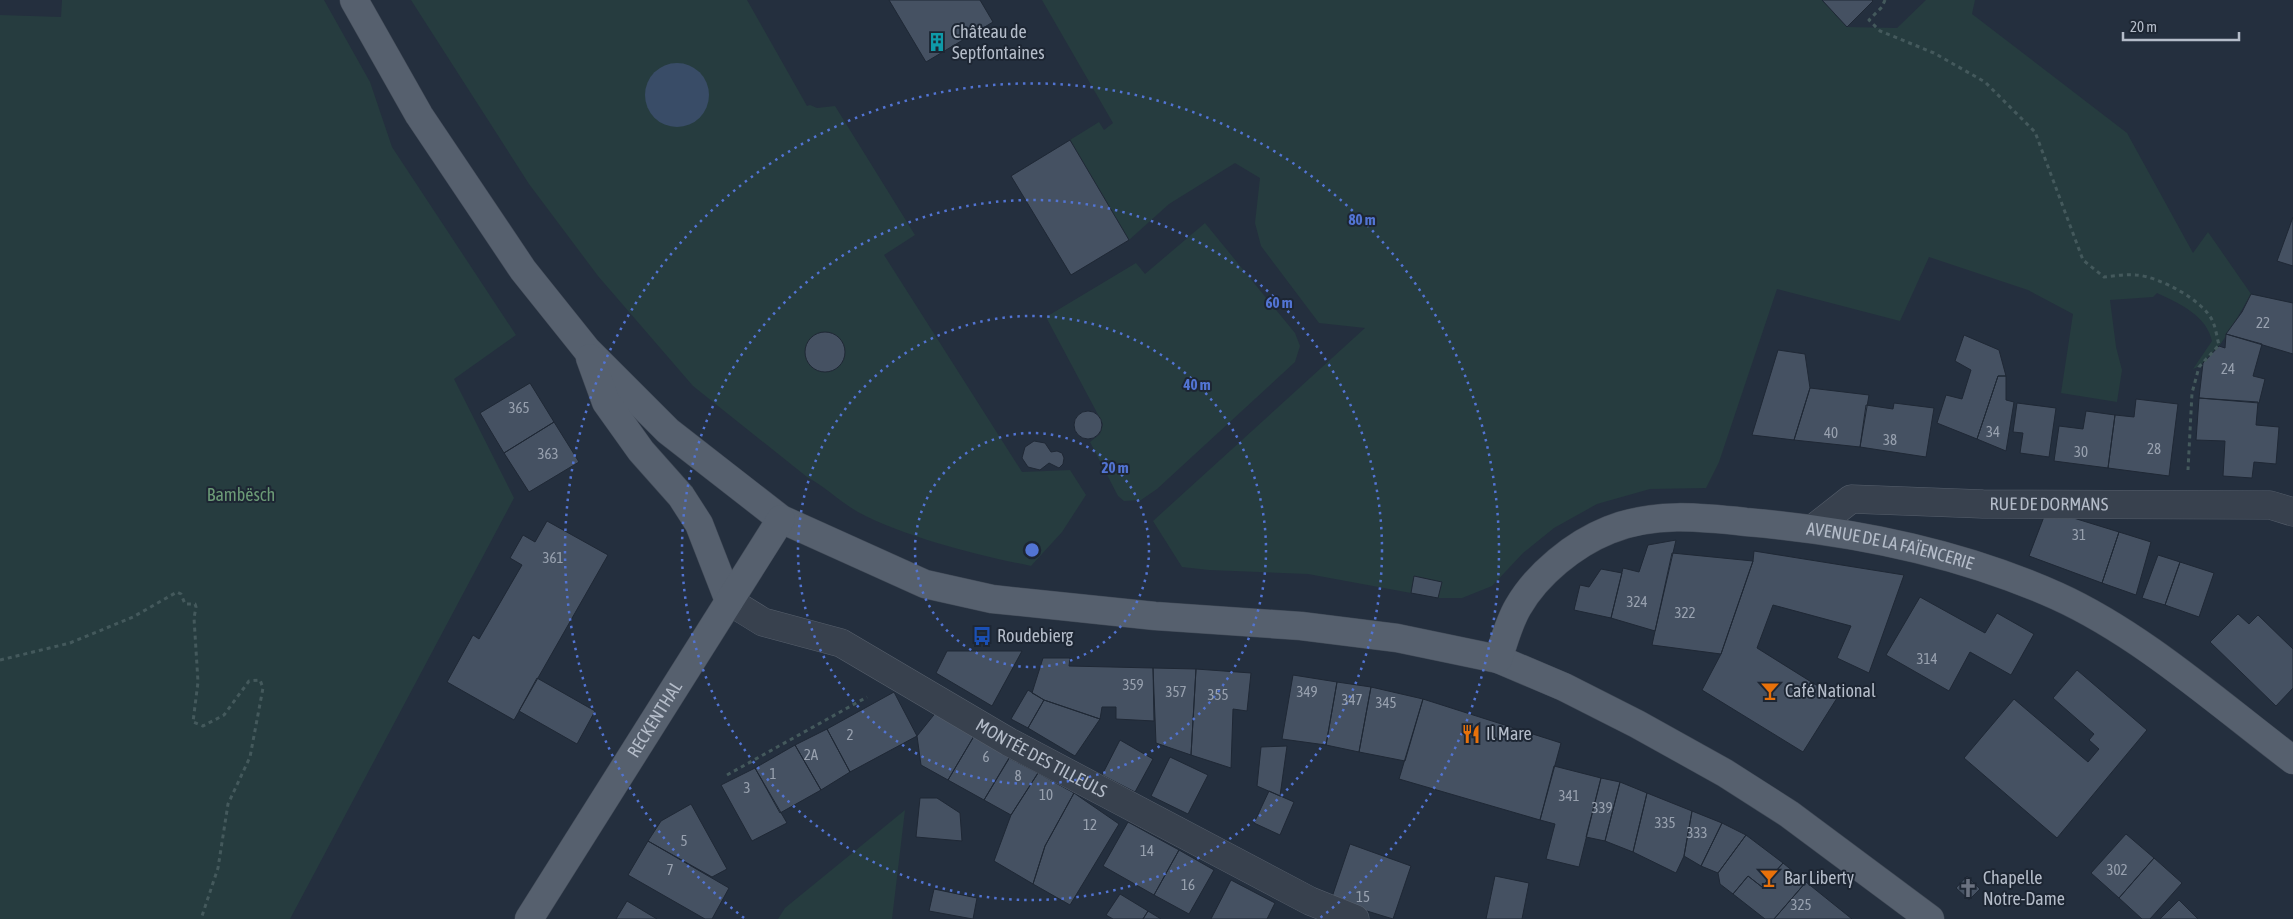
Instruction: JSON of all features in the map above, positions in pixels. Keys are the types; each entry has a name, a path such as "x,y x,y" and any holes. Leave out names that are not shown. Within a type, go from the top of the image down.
{"main road":[{"path":"354,0 420,115 523,270 587,350 668,431 781,519 925,584 992,599 1155,616 1311,627 1397,638 1498,659 1564,687 1630,720 1725,774 1789,814 1930,919"},
{"path":"587,350 606,402 641,451 681,496 699,524 729,601"},
{"name":"AVENUE DE LA FAÏENCERIE","path":"1498,659 1517,607 1534,586 1568,552 1609,530 1656,517 1697,517 1814,528 1901,545 1976,565 2058,597 2136,641 2293,760"},
{"name":"RECKENTHAL","path":"529,919 781,519"}],"street":[{"name":"RUE DE DORMANS","path":"1814,528 1851,500 1983,504 2187,503 2270,505 2293,512"},
{"name":"MONTÉE DES TILLEULS","path":"729,601 763,622 841,643 1009,742 1310,901 1355,919"}],"path":[{"path":"1885,0 1882,7 1869,20 1880,31 1934,53 1985,82 2035,132 2083,260 2104,277 2136,275 2163,283 2196,302 2213,320 2219,345 2199,367 2192,392 2187,503"},
{"path":"0,660 70,642 132,617 177,592 181,594 185,604 195,604 196,607 194,618 198,682 193,722 203,726 224,715 249,681 260,680 263,688 250,757 228,804 218,868 201,919"},
{"path":"727,775 900,679"}],"green space":[{"name":"Bambësch","path":"62,0 324,0 370,82 392,147 516,335 454,379 514,498 290,919 0,919 0,15 61,17"},
{"path":"411,0 747,0 807,106 810,105 817,108 835,106 915,235 884,255 1022,472 1070,470 1086,495 1062,532 1031,566 965,551 898,530 845,504 807,477 693,386 598,276 529,184"},
{"path":"1042,0 1822,0 1847,27 1897,28 1926,0 1975,0 1972,14 2127,133 2193,253 2208,232 2251,294 2218,348 2201,365 2193,369 2212,341 2204,324 2191,311 2157,293 2153,297 2110,300 2116,347 2122,370 2117,402 2061,393 2073,314 2028,290 1929,257 1900,321 1777,289 1719,462 1706,488 1650,489 1597,504 1554,528 1523,553 1492,586 1462,598 1438,598 1442,582 1414,576 1411,593 1308,574 1182,567 1153,521 1365,328 1319,323 1261,246 1255,223 1260,178 1235,163 1169,204 1129,240 1070,140 1099,122 1104,130 1113,123"},
{"path":"1205,223 1295,333 1300,346 1295,362 1157,489 1141,500 1124,501 1118,496 1090,442 1100,434 1103,424 1046,317 1136,263 1145,274"},
{"path":"905,810 892,919 778,919 785,908"}],"water":[{"path":"677,63 695,69 703,77 709,95 703,113 695,121 677,127 659,121 651,113 645,95 651,77 659,69"}],"building":[{"name":"Château de Septfontaines","path":"889,0 980,0 993,22 926,62"},
{"path":"1822,0 1872,0 1873,1 1847,27"},
{"path":"1070,140 1129,240 1071,275 1011,176"},
{"path":"2293,217 2293,266 2277,261"},
{"path":"2251,294 2293,303 2293,354 2226,334 2242,312"},
{"path":"829,332 836,335 842,341 845,352 844,360 836,369 829,372 821,372 814,369 806,360 805,348 808,341 817,333"},
{"path":"2226,334 2262,344 2253,376 2265,379 2259,403 2199,398 2203,363 2219,346 2225,348"},
{"path":"1964,335 1999,350 2006,376 1998,376 1977,439 1937,423 1946,395 1962,399 1971,370 1955,361"},
{"path":"1778,350 1805,354 1810,388 1794,440 1752,435"},
{"path":"1998,376 2006,376 2006,400 2014,402 2006,451 1977,439"},
{"path":"530,383 554,422 504,453 480,413"},
{"path":"1810,388 1869,395 1860,447 1794,440"},
{"path":"2199,398 2258,402 2256,425 2279,427 2276,464 2254,462 2252,478 2223,476 2225,441 2196,440"},
{"path":"2136,399 2178,404 2169,476 2108,468 2115,415 2134,417"},
{"path":"1894,403 1934,408 1926,457 1860,447 1866,405 1893,409"},
{"path":"2017,403 2056,408 2049,457 2020,453 2023,433 2013,432"},
{"path":"1088,411 1098,415 1102,425 1098,435 1088,439 1078,435 1074,425 1078,415"},
{"path":"2086,411 2115,415 2108,468 2054,461 2059,426 2083,429"},
{"path":"554,422 579,462 529,492 504,453"},
{"path":"1034,441 1045,443 1051,452 1057,451 1062,453 1064,458 1063,464 1059,468 1049,463 1040,470 1028,467 1022,458 1025,447"},
{"path":"2045,514 2067,516 2119,532 2102,583 2029,556"},
{"path":"547,521 608,555 514,720 447,682 473,635 479,639 522,565 510,558 523,535 535,542"},
{"path":"2119,532 2151,542 2136,595 2102,583"},
{"path":"1676,540 1655,631 1611,618 1623,568 1639,572 1648,545"},
{"path":"1754,551 1904,575 1869,673 1837,658 1851,626 1773,605 1757,648 1837,698 1803,752 1702,690 1721,654 1753,561"},
{"path":"1672,553 1753,561 1721,654 1652,645"},
{"path":"2158,555 2180,562 2165,605 2142,598"},
{"path":"2180,562 2214,573 2199,617 2165,605"},
{"path":"1601,569 1622,573 1611,618 1574,610 1580,585 1589,587"},
{"path":"1414,576 1442,582 1438,598 1411,593"},
{"path":"1920,597 1985,633 1997,613 2034,634 2011,675 1970,652 1949,691 1886,655"},
{"path":"2238,614 2249,624 2258,615 2293,649 2293,688 2276,706 2210,642"},
{"path":"947,651 1022,651 992,706 936,673"},
{"path":"1043,658 1070,658 1069,666 1153,668 1154,721 1116,719 1116,707 1102,707 1100,719 1044,700 1032,693"},
{"path":"1153,668 1196,669 1191,755 1156,743"},
{"path":"1196,669 1251,673 1247,711 1233,709 1231,768 1191,755"},
{"path":"2077,670 2147,730 2057,838 1964,758 2014,699 2088,762 2099,749 2089,740 2094,734 2053,698"},
{"path":"1293,675 1337,682 1326,745 1282,739"},
{"path":"537,678 595,711 577,744 519,711"},
{"path":"1337,682 1371,687 1359,752 1326,745"},
{"path":"1371,687 1423,699 1405,761 1359,752"},
{"path":"1028,690 1044,700 1028,728 1011,719"},
{"path":"894,692 917,736 850,772 827,729"},
{"path":"1423,699 1561,743 1540,820 1399,779"},
{"path":"1044,700 1100,719 1075,756 1028,728"},
{"path":"937,711 977,731 948,780 921,765 917,736"},
{"path":"827,729 850,772 821,790 795,745"},
{"path":"977,731 1013,752 984,800 948,780"},
{"path":"1120,740 1153,759 1135,792 1102,775"},
{"path":"795,745 821,790 780,813 755,768"},
{"path":"1287,746 1280,796 1257,786 1261,747"},
{"path":"1170,757 1208,775 1188,814 1151,796"},
{"path":"1009,758 1038,773 1011,815 984,800"},
{"path":"1554,766 1601,778 1579,867 1546,859 1555,824 1540,820"},
{"path":"755,768 787,823 752,841 721,785"},
{"path":"1038,773 1074,793 1045,846 1033,884 994,861 1011,815"},
{"path":"1601,778 1620,782 1605,841 1586,837"},
{"path":"1620,782 1647,793 1633,852 1605,841"},
{"path":"1269,791 1294,802 1280,835 1254,823"},
{"path":"1074,793 1119,824 1070,905 1033,884 1045,846"},
{"path":"1647,793 1692,811 1684,856 1676,873 1633,852"},
{"path":"920,798 937,798 960,813 962,841 916,837"},
{"path":"691,804 727,869 712,877 648,841 661,821"},
{"path":"1692,811 1722,823 1701,866 1684,856"},
{"path":"1128,822 1179,850 1154,895 1103,866"},
{"path":"1722,823 1746,835 1718,873 1701,866"},
{"path":"2126,834 2154,858 2119,898 2091,873"},
{"path":"1746,835 1783,863 1762,887 1748,876 1733,894 1720,884 1718,873"},
{"path":"648,841 729,888 712,919 705,919 628,875"},
{"path":"1350,844 1411,866 1393,919 1331,900"},
{"path":"1179,850 1214,870 1189,914 1154,895"},
{"path":"2154,858 2182,883 2150,919 2142,919 2119,898"},
{"path":"1783,863 1806,882 1774,919 1765,919 1733,894 1748,876 1762,887"},
{"path":"1495,876 1529,883 1522,919 1486,919"},
{"name":"Chapelle Notre-Dame","path":"1967,876 1980,889 1969,900 1956,888"},
{"path":"1231,880 1275,903 1267,919 1211,919"},
{"path":"1806,882 1852,919 1774,919"},
{"path":"934,889 977,898 973,919 929,911"},
{"path":"1120,894 1148,911 1143,919 1113,919 1106,915"},
{"path":"2179,900 2198,919 2160,919"},
{"path":"627,901 657,919 616,919"},
{"path":"1148,911 1161,919 1143,919"}],"place":[{"name":"Château de Septfontaines","path":"937,42"},
{"name":"Roudebierg","path":"982,636"},
{"name":"Café National","path":"1770,691"},
{"name":"Il Mare","path":"1471,734"},
{"name":"Bar Liberty","path":"1769,878"},
{"name":"Chapelle Notre-Dame","path":"1968,888"}]}
